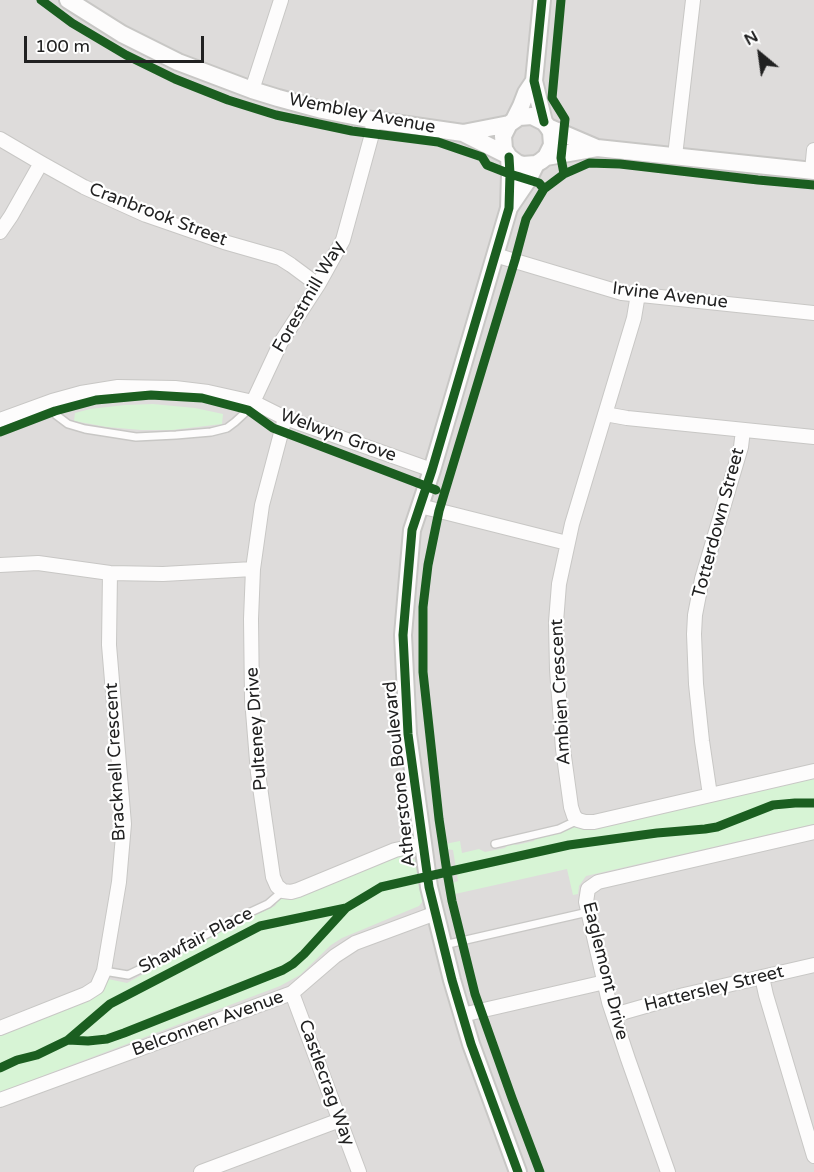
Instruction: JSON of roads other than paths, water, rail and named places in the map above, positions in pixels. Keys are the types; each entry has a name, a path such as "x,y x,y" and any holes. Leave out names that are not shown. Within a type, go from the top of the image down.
{"street":[{"name":"Wembley Avenue","path":"68,0 122,34 177,62 252,90 322,110 463,133 508,156"},
{"path":"252,90 281,0"},
{"path":"541,160 552,145 551,132 546,124 534,81 542,0"},
{"path":"675,156 693,0"},
{"path":"534,81 505,130 503,142 508,156 523,165 597,148 813,171 814,150"},
{"path":"511,122 519,117 532,116 597,148"},
{"name":"Forestmill Way","path":"253,402 281,342 318,285 343,240 372,134 373,120"},
{"name":"Wembley Avenue","path":"463,133 511,122"},
{"name":"Cranbrook Street","path":"0,139 40,164 84,187 146,215 224,242 280,258 318,285"},
{"name":"Atherstone Boulevard","path":"508,156 509,208 432,470 412,530 403,635 408,734 429,887 462,1015 518,1172"},
{"name":"Atherstone Boulevard","path":"509,208 541,160"},
{"path":"0,232 40,164"},
{"name":"Irvine Avenue","path":"495,255 613,291 814,313"},
{"name":"Ambien Crescent","path":"578,820 571,807 563,749 556,646 559,584 572,524 634,318 638,294"},
{"name":"Welwyn Grove","path":"0,420 81,393 118,387 175,388 208,392 253,402 285,418 432,470"},
{"path":"605,414 814,437"},
{"name":"Pulteney Drive","path":"283,891 277,886 273,877 258,773 252,689 251,619 253,569 262,505 285,418"},
{"name":"Totterdown Street","path":"710,795 697,693 694,656 695,615 702,579 741,447 743,430"},
{"path":"420,506 567,543"},
{"path":"0,564 38,563 110,573 163,574 253,569"},
{"name":"Bracknell Crescent","path":"104,972 119,882 124,824 109,645 110,573"},
{"path":"578,820 594,822 814,771"},
{"name":"Eaglemont Drive","path":"668,1172 614,1015 588,912 586,902 588,889 598,882 814,832"},
{"path":"283,891 298,890 395,850 423,844"},
{"name":"Belconnen Avenue","path":"0,1100 292,993 334,956 355,943 436,913"},
{"name":"Hattersley Street","path":"614,1015 684,995 814,965"},
{"path":"0,1028 86,994 97,987 104,972"},
{"path":"762,977 814,1156"},
{"path":"462,1015 605,982"},
{"name":"Castlecrag Way","path":"292,993 359,1172"},
{"path":"201,1172 340,1120"}],"lane":[{"path":"52,401 56,416 68,424 85,429 136,436 211,432 227,428 248,410 253,402"},
{"path":"495,844 559,829 578,820"},
{"name":"Shawfair Place","path":"104,972 128,975 268,904 283,891"},
{"path":"444,945 588,912"}]}
